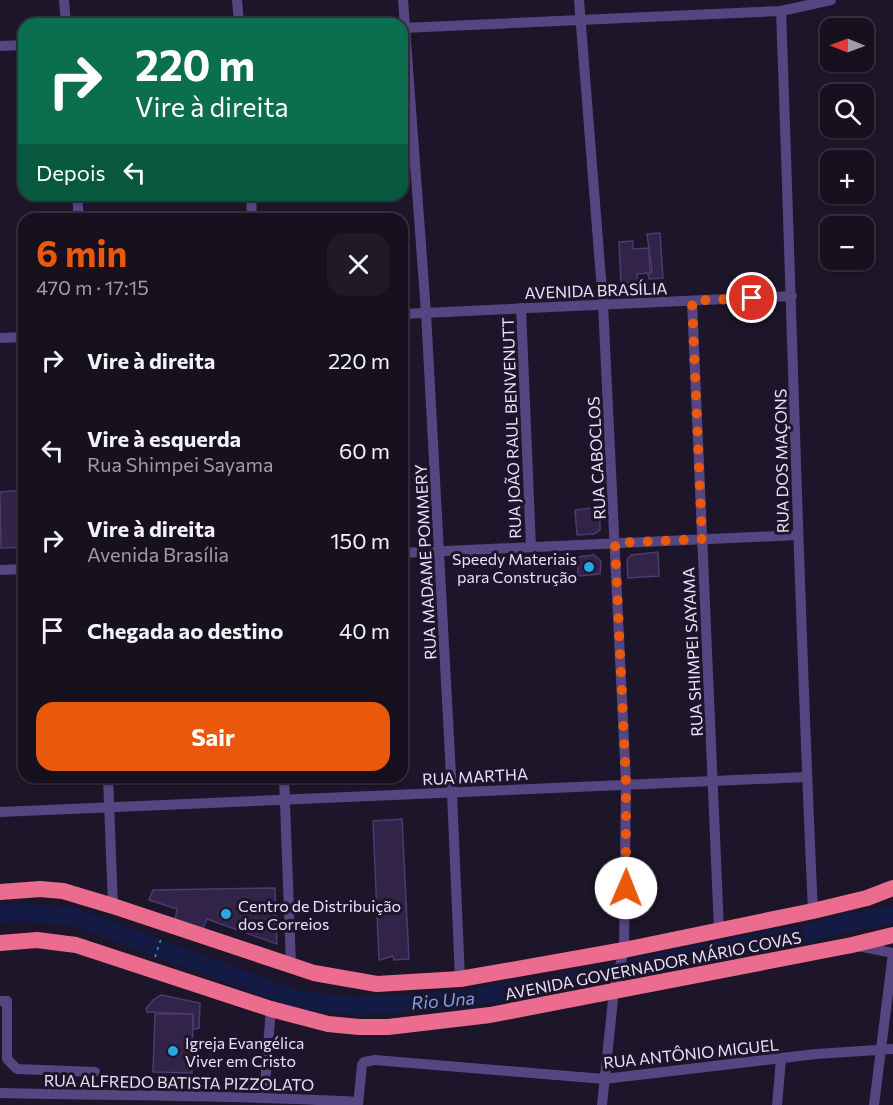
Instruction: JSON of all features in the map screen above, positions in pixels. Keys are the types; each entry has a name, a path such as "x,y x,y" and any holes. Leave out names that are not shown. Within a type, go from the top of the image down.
{"highway":[{"name":"AVENIDA GOVERNADOR MÁRIO COVAS","path":"0,892 40,889 63,891 291,965 346,981 377,984 460,979 624,953 867,898 893,888"},
{"name":"AVENIDA GOVERNADOR MÁRIO COVAS","path":"0,943 37,940 75,945 271,1010 328,1024 388,1027 490,1015 616,984 852,945 893,935"}],"street":[{"path":"64,0 66,18"},
{"path":"237,0 238,18"},
{"name":"RUA MADAME POMMERY","path":"403,0 403,18"},
{"name":"RUA CABOCLOS","path":"579,0 603,304 626,783 624,953 616,984 602,1105"},
{"path":"408,28 781,11 831,0"},
{"name":"RUA DOS MAÇONS","path":"781,11 813,911"},
{"path":"0,46 18,45"},
{"name":"RUA MADAME POMMERY","path":"408,90 426,313 460,979"},
{"name":"AVENIDA BRASÍLIA","path":"408,314 792,296"},
{"name":"RUA SHIMPEI SAYAMA","path":"692,301 719,930"},
{"name":"RUA JOÃO RAUL BENVENUTT","path":"521,308 531,547"},
{"path":"0,338 18,337"},
{"path":"408,553 798,535"},
{"path":"0,570 18,569"},
{"name":"RUA MARTHA","path":"0,812 452,793 626,783 807,777"},
{"path":"109,783 113,906"},
{"path":"285,783 291,965"},
{"path":"852,945 893,953 874,1105"},
{"path":"0,1001 7,1001 7,1059 11,1066 17,1069 95,1072"},
{"path":"264,1096 271,1010"},
{"name":"RUA ANTÔNIO MIGUEL","path":"358,1103 362,1065 364,1062 375,1060 604,1079 881,1048 893,1049"},
{"path":"777,1105 781,1059"},
{"name":"RUA ALFREDO BATISTA PIZZOLATO","path":"0,1093 107,1101 264,1096 358,1103"}],"path":[{"path":"153,961 161,941"}],"building":[{"path":"660,233 663,278 649,279 648,274 652,272 647,234"},
{"path":"633,241 633,249 649,248 650,273 637,274 638,282 621,283 619,242"},
{"path":"18,490 18,547 1,548 0,492"},
{"path":"600,507 600,530 594,534 577,535 575,510"},
{"path":"658,552 659,576 628,578 627,560 631,555"},
{"name":"Speedy Materiais para Construção","path":"594,555 601,561 600,574 578,576 577,557"},
{"path":"402,819 409,959 394,960 393,956 379,960 373,821"},
{"name":"Centro de Distribuição dos Correios","path":"275,888 277,944 207,919 202,930 175,920 177,909 149,900 153,890"},
{"path":"161,995 200,1003 199,1028 193,1029 193,1014 147,1012 146,1009 153,1000"},
{"name":"Igreja Evangélica Viver em Cristo","path":"155,1014 193,1014 192,1073 153,1072"}],"waterway":[{"name":"Rio Una","path":"0,915 13,912 72,916 299,1000 357,1006 470,1000 484,995 541,987 773,938 805,935 833,926 893,915"}],"place":[{"name":"Speedy Materiais para Construção","path":"589,567"},
{"name":"Centro de Distribuição dos Correios","path":"226,914"},
{"name":"Igreja Evangélica Viver em Cristo","path":"173,1051"}],"route":[{"path":"626,888 626,783 615,543 702,539 692,301 752,298"}]}
